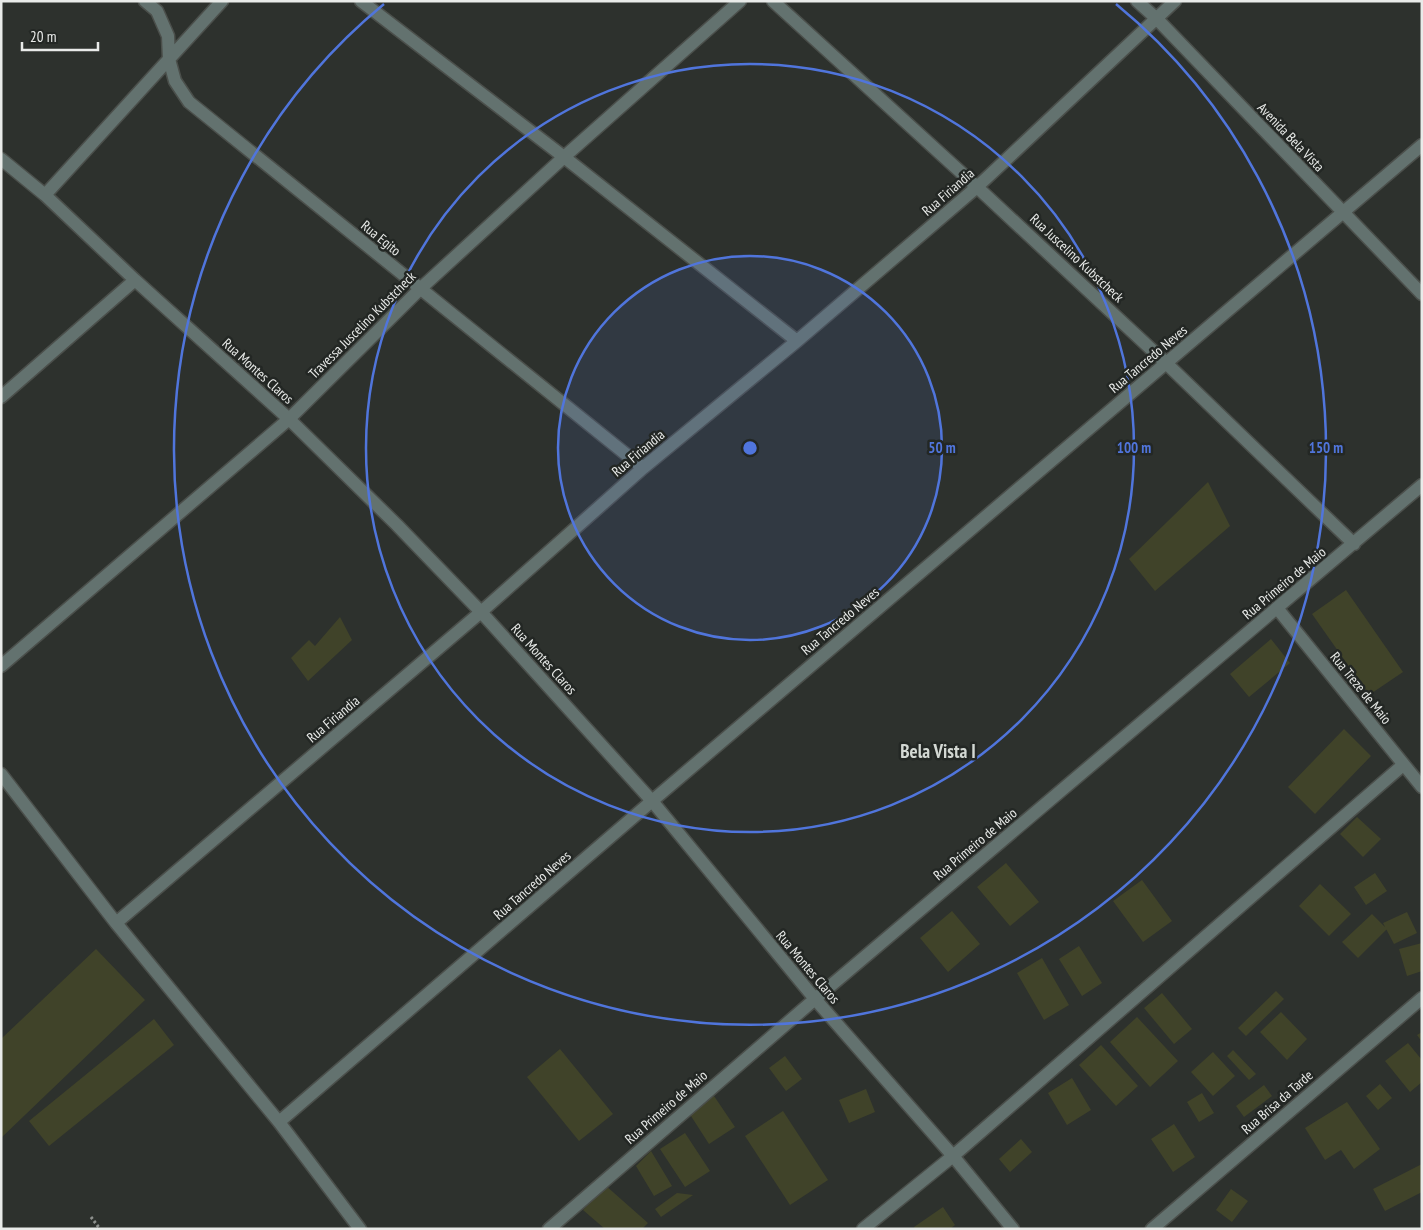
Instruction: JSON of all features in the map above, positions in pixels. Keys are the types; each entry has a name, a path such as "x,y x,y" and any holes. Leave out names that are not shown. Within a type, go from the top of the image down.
{"street":[{"name":"Rua Egito","path":"145,1 157,11 168,36 169,60 175,81 190,102 643,468"},
{"path":"46,195 222,1"},
{"path":"361,1 564,157 797,341"},
{"name":"Travessa Juscelino Kubstcheck","path":"1,666 288,419 420,289 564,157 740,1"},
{"name":"Rua Juscelino Kubstcheck","path":"772,1 978,187 1166,363 1354,544"},
{"name":"Avenida Bela Vista","path":"1137,1 1422,294"},
{"name":"Rua Firiandia","path":"116,922 481,612 643,468 797,341 978,187 1175,1"},
{"name":"Rua Tancredo Neves","path":"279,1122 652,801 1422,145"},
{"name":"Rua Montes Claros","path":"1,159 46,195 135,280 288,419 398,525 481,612 652,801 815,999 953,1156 1013,1229"},
{"path":"1,397 135,280"},
{"name":"Rua Primeiro de Maio","path":"549,1229 815,999 1422,486"},
{"name":"Rua Treze de Maio","path":"1278,608 1422,787"},
{"path":"863,1229 953,1156 1403,765"},
{"path":"1,774 116,922 279,1122 360,1229"},
{"name":"Rua Brisa da Tarde","path":"1152,1229 1422,998"}],"path":[{"path":"90,1217 100,1229"}],"building":[{"path":"1208,482 1230,526 1155,591 1129,559"},
{"path":"1346,590 1403,672 1369,695 1312,614"},
{"path":"340,617 352,640 308,681 291,658 309,640 315,646"},
{"path":"1271,639 1290,663 1249,697 1230,674"},
{"path":"1344,729 1371,756 1315,814 1288,787"},
{"path":"1357,817 1381,839 1363,857 1340,834"},
{"path":"1006,863 1039,902 1010,926 977,887"},
{"path":"1375,873 1387,891 1366,905 1354,887"},
{"path":"1142,880 1172,921 1143,942 1113,901"},
{"path":"1320,884 1351,914 1329,936 1299,906"},
{"path":"952,911 980,944 948,972 920,938"},
{"path":"1407,912 1417,933 1394,944 1383,923"},
{"path":"1372,914 1387,929 1358,958 1342,942"},
{"path":"1422,943 1422,971 1407,976 1399,949"},
{"path":"1079,946 1102,983 1082,996 1059,959"},
{"path":"96,949 145,1000 1,1138 1,1039"},
{"path":"1042,958 1069,1005 1044,1020 1017,973"},
{"path":"1276,991 1284,999 1246,1036 1238,1028"},
{"path":"1162,993 1192,1029 1174,1044 1144,1008"},
{"path":"1281,1012 1307,1039 1287,1060 1260,1032"},
{"path":"1137,1017 1178,1061 1150,1087 1110,1042"},
{"path":"154,1019 174,1045 49,1146 29,1121"},
{"path":"1422,1032 1422,1042 1417,1035"},
{"path":"1408,1043 1422,1060 1422,1082 1410,1092 1385,1061"},
{"path":"1101,1045 1138,1086 1116,1106 1079,1065"},
{"path":"560,1049 613,1114 579,1141 527,1077"},
{"path":"1233,1050 1256,1074 1249,1080 1227,1056"},
{"path":"1213,1052 1235,1076 1213,1096 1191,1072"},
{"path":"785,1056 802,1079 786,1091 769,1068"},
{"path":"1072,1078 1091,1110 1067,1125 1048,1093"},
{"path":"1380,1084 1392,1098 1378,1110 1366,1096"},
{"path":"1264,1085 1272,1096 1244,1117 1236,1106"},
{"path":"866,1089 875,1112 849,1123 839,1100"},
{"path":"1202,1093 1214,1113 1199,1122 1187,1102"},
{"path":"714,1096 735,1127 709,1144 689,1113"},
{"path":"1347,1102 1380,1149 1354,1169 1341,1150 1325,1160 1305,1128"},
{"path":"783,1111 828,1180 790,1205 745,1136"},
{"path":"1174,1124 1195,1157 1173,1172 1151,1139"},
{"path":"685,1133 710,1171 685,1187 660,1149"},
{"path":"1021,1139 1032,1152 1010,1172 999,1159"},
{"path":"651,1151 672,1186 654,1196 636,1166"},
{"path":"1422,1164 1422,1192 1385,1211 1373,1189"},
{"path":"605,1185 648,1223 642,1229 605,1229 583,1210"},
{"path":"1231,1189 1248,1201 1232,1222 1216,1210"},
{"path":"677,1193 693,1195 661,1217 655,1209"},
{"path":"943,1207 955,1225 950,1229 915,1229 914,1227"}],"district":[{"name":"Bela Vista I","path":"938,751"}]}
